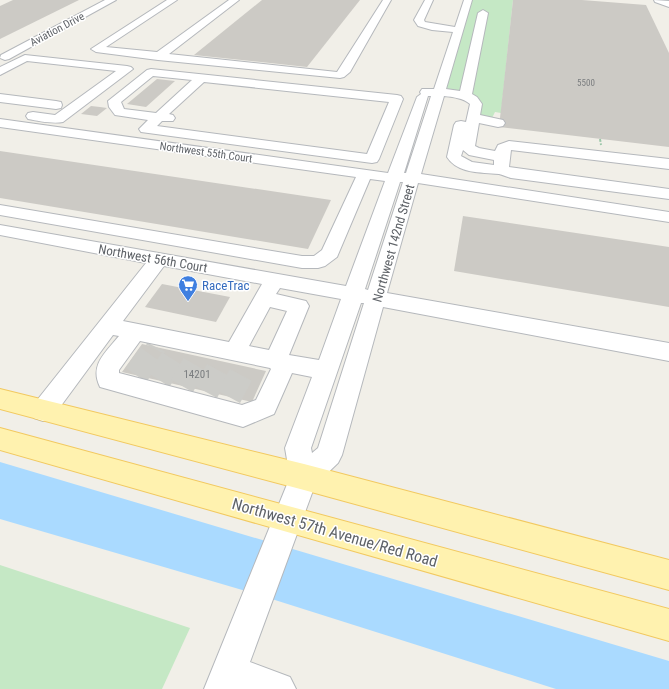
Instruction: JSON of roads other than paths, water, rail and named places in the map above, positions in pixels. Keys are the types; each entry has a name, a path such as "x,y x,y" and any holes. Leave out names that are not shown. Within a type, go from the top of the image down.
{"main road":[{"path":"0,399 304,477 669,575"},
{"name":"Northwest 57th Avenue/Red Road","path":"0,439 285,527 669,625"}],"street":[{"path":"3,47 93,0"},
{"name":"Aviation Drive","path":"0,59 112,0"},
{"path":"173,0 96,49 158,57 340,75 344,72 387,0"},
{"path":"158,57 235,0"},
{"name":"Northwest 142nd Street","path":"443,42 468,0"},
{"path":"658,0 669,4"},
{"path":"436,9 427,5 419,20 421,24 432,27 452,27"},
{"path":"465,96 483,13"},
{"name":"Northwest 142nd Street","path":"304,477 298,448 353,294 403,178 435,90 452,27"},
{"path":"3,47 23,47"},
{"path":"0,72 6,65 115,78 58,119 0,111"},
{"path":"131,127 372,159 396,99 151,72 114,101 115,107 120,112 182,120"},
{"path":"146,129 202,78"},
{"path":"435,90 465,96 474,101 476,104 468,147 474,152 502,164 511,173 669,194"},
{"path":"435,90 463,100 466,104 467,108 462,121 454,157 456,161 468,166 502,164"},
{"name":"Northwest 142nd Street","path":"226,680 304,477 329,455 377,298 418,109 435,90"},
{"path":"0,98 74,108"},
{"path":"393,107 418,109"},
{"path":"473,118 498,123"},
{"name":"Northwest 55th Court","path":"0,123 403,178 669,217"},
{"path":"361,144 377,146"},
{"path":"502,164 503,148 509,144 669,164"},
{"path":"468,166 476,162 477,157 474,152"},
{"path":"0,210 302,262 318,262 330,253 365,174"},
{"path":"24,234 42,217"},
{"name":"Northwest 56th Court","path":"0,230 669,352"},
{"path":"43,411 159,259"},
{"path":"236,357 274,280"},
{"path":"135,331 107,368 108,380 144,383 226,404 243,416 265,407 299,306 264,299"},
{"path":"108,326 135,331 170,344 202,351 280,362 326,371"},
{"path":"226,680 278,689"}],"water":[{"path":"0,462 669,661 669,689 556,689 256,594 0,519"}],"tunnel":[{"path":"136,375 155,348"},
{"path":"159,380 177,352"},
{"path":"182,386 199,356"},
{"path":"206,392 222,362"},
{"path":"229,397 245,367"}],"place":[{"name":"RaceTrac","path":"188,302"}]}
